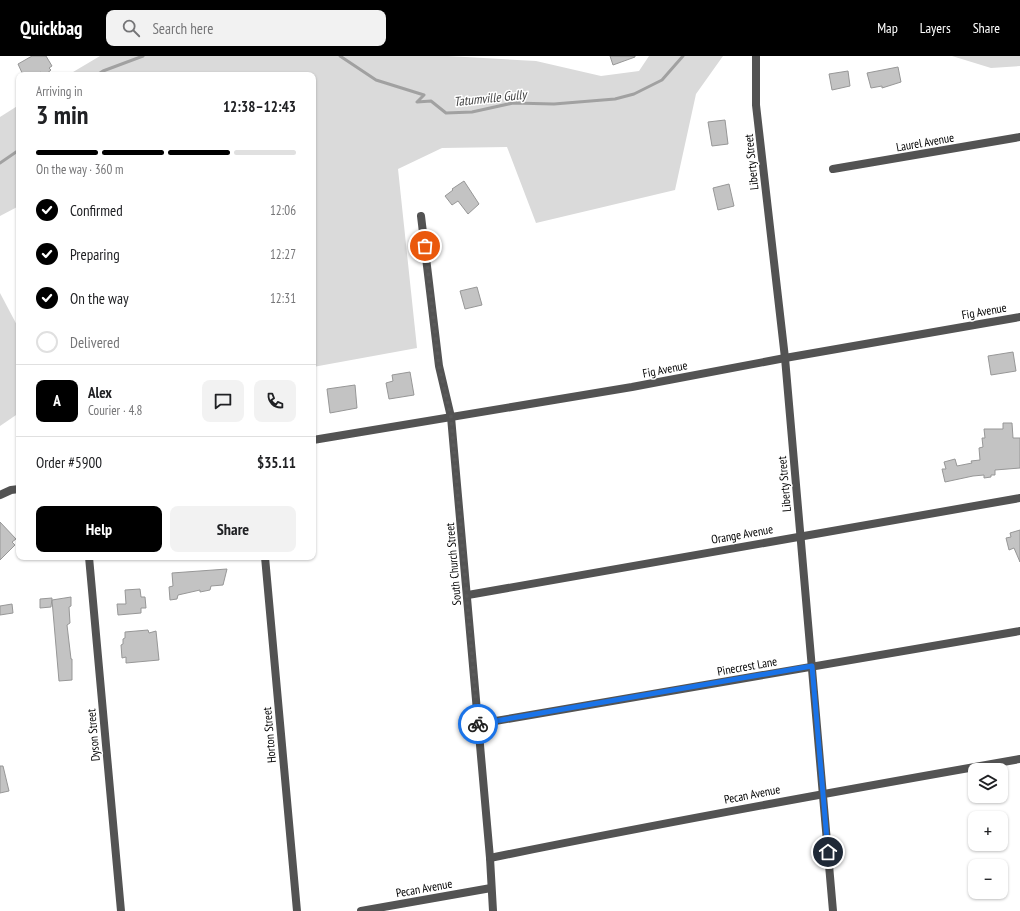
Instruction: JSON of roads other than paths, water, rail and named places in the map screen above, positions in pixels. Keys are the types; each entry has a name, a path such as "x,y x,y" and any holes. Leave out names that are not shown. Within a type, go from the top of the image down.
{"street":[{"name":"Liberty Street","path":"756,56 756,105 785,358 824,793 833,911"},
{"name":"Laurel Avenue","path":"833,169 1020,138"},
{"name":"South Church Street","path":"421,216 439,366 451,417 468,595 493,911"},
{"name":"Fig Avenue","path":"316,440 632,387 785,358 1020,317"},
{"path":"0,495 16,489"},
{"name":"Orange Avenue","path":"468,595 1020,498"},
{"name":"Dyson Street","path":"89,560 121,911"},
{"name":"Horton Street","path":"265,560 297,911"},
{"name":"Pinecrest Lane","path":"478,724 1020,631"},
{"name":"Pecan Avenue","path":"490,858 824,793 1020,759"},
{"name":"Pecan Avenue","path":"361,911 491,888"}],"waterway":[{"name":"Tatumville Gully","path":"102,72 143,56"},
{"name":"Tatumville Gully","path":"340,56 376,80 424,95 417,102 431,101 446,113 472,112 513,103 554,104 615,99 634,94 662,80 683,56"},
{"name":"Tatumville Gully","path":"0,163 16,152"}]}
